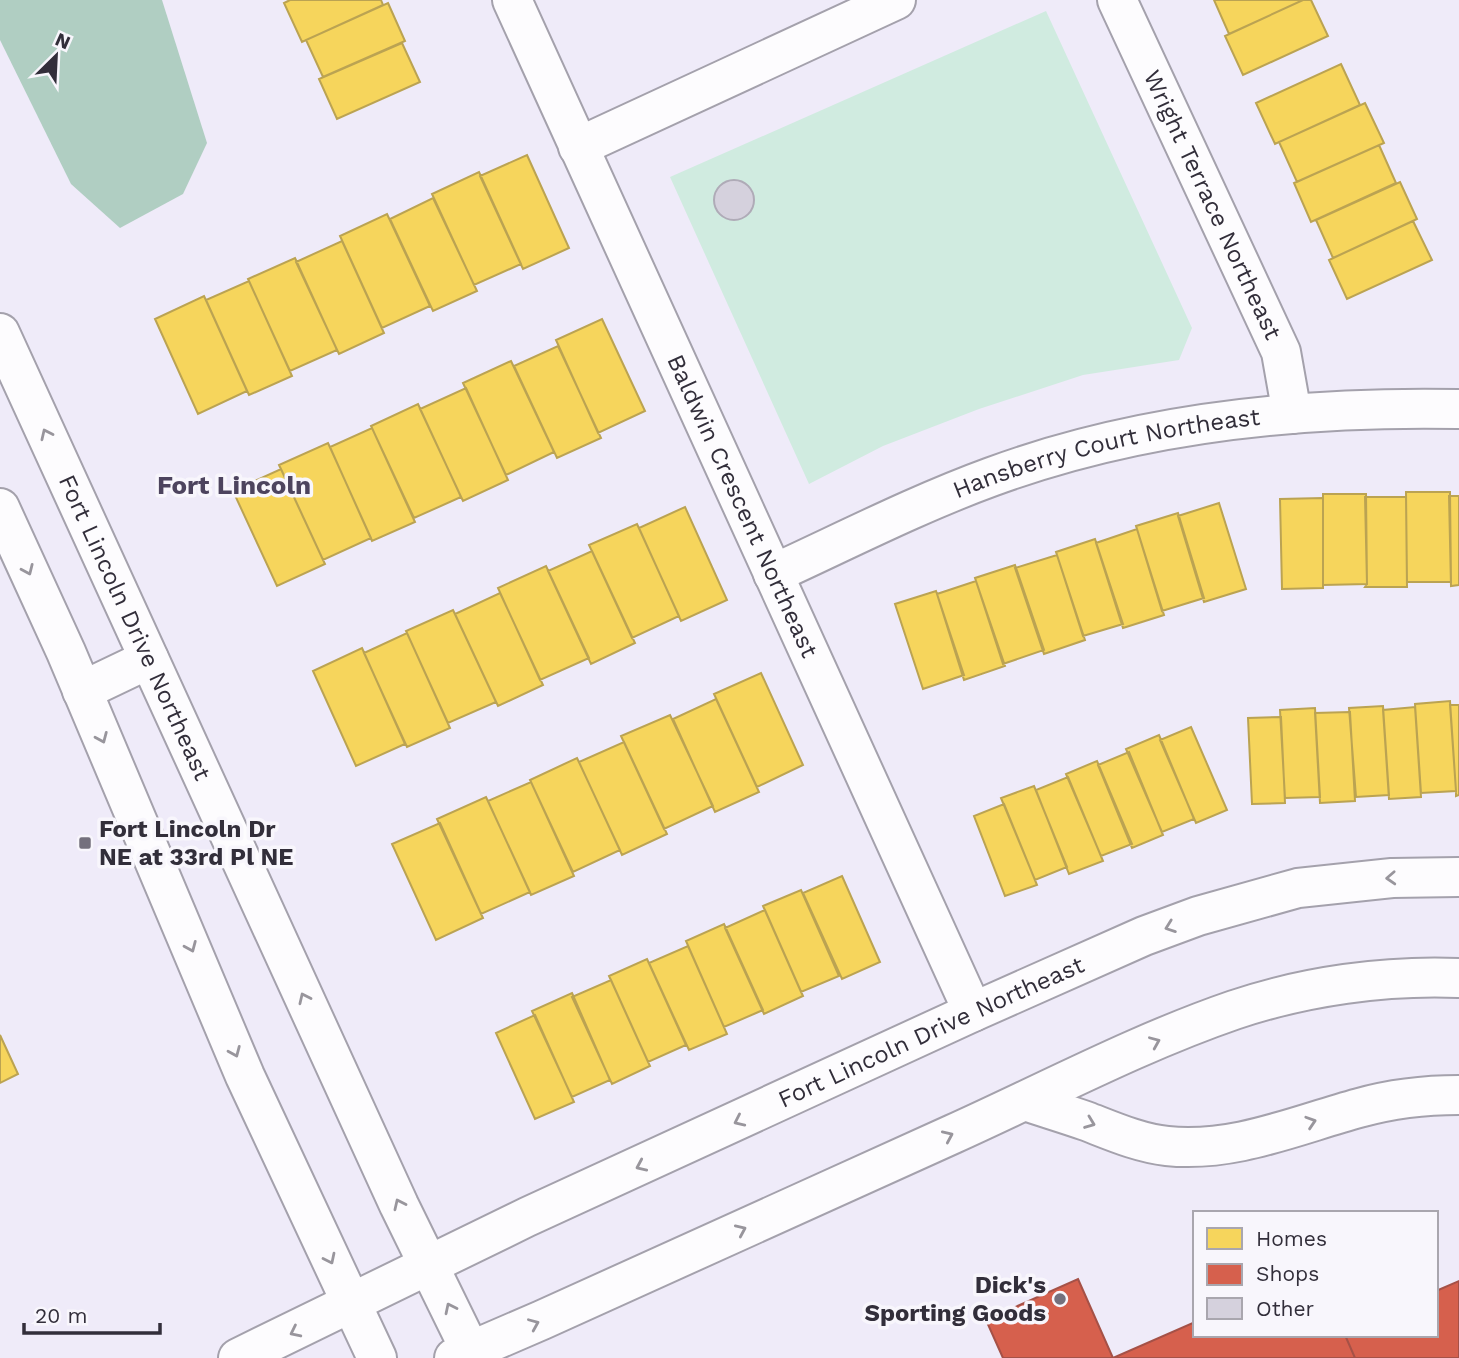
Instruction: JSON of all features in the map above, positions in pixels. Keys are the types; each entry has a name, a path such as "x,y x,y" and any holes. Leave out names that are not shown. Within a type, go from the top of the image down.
{"street":[{"name":"Baldwin Crescent Northeast","path":"512,0 973,1012"},
{"path":"579,147 896,0"},
{"name":"Wright Terrace Northeast","path":"1117,0 1281,352 1293,414"},
{"name":"Fort Lincoln Drive Northeast","path":"0,333 429,1266 466,1356 1121,1056 1235,1010 1340,985 1385,980 1459,978"},
{"name":"Hansberry Court Northeast","path":"773,574 978,482 1110,441 1201,424 1293,414 1365,409 1459,410"},
{"path":"0,508 82,691 245,1076 377,1358"},
{"path":"82,691 149,659"},
{"name":"Fort Lincoln Drive Northeast","path":"238,1358 527,1217 1144,936 1248,901 1298,888 1346,881 1459,877"},
{"path":"1025,1101 1139,1140 1166,1146 1192,1147 1219,1146 1270,1135 1373,1105 1432,1095 1459,1095"}],"green space":[{"path":"0,0 162,0 207,143 183,194 120,228 71,184 0,40"},
{"path":"1046,11 1192,328 1179,360 1083,375 979,409 883,446 809,484 670,177"}],"building: Homes":[{"path":"290,0 381,0 383,5 302,42 284,3"},
{"path":"1214,0 1303,0 1229,34"},
{"path":"1303,0 1311,0 1328,36 1243,75 1225,36"},
{"path":"388,3 405,41 323,77 306,40"},
{"path":"402,43 420,82 337,119 319,79"},
{"path":"1341,64 1360,105 1275,144 1256,103"},
{"path":"1365,103 1384,143 1297,182 1279,142"},
{"path":"1379,145 1396,183 1311,222 1294,183"},
{"path":"527,155 569,248 523,269 480,176"},
{"path":"479,172 521,264 474,285 432,194"},
{"path":"1400,182 1417,219 1333,258 1316,220"},
{"path":"433,198 477,291 433,311 390,219"},
{"path":"387,214 430,306 382,328 340,236"},
{"path":"1413,221 1432,260 1347,299 1329,260"},
{"path":"342,241 384,333 339,354 296,262"},
{"path":"295,258 337,350 290,371 248,279"},
{"path":"249,281 292,376 249,395 206,300"},
{"path":"204,296 247,391 198,414 155,319"},
{"path":"602,319 645,411 598,433 556,340"},
{"path":"558,346 601,438 557,458 514,366"},
{"path":"511,361 554,452 506,475 463,383"},
{"path":"466,388 508,480 463,501 420,409"},
{"path":"418,404 461,497 414,518 371,426"},
{"path":"372,428 415,522 372,541 330,447"},
{"path":"328,443 371,538 323,560 279,465"},
{"path":"281,469 325,564 277,586 233,491"},
{"path":"1406,492 1450,492 1451,582 1407,582"},
{"path":"1323,494 1366,494 1367,584 1323,585"},
{"path":"1449,496 1459,496 1459,585 1451,586"},
{"path":"1365,497 1406,497 1407,587 1365,587"},
{"path":"1323,498 1323,588 1282,589 1280,499"},
{"path":"1219,503 1246,589 1204,602 1178,516"},
{"path":"685,507 727,600 681,621 639,528"},
{"path":"1178,513 1204,598 1162,611 1136,526"},
{"path":"637,524 679,616 632,638 589,545"},
{"path":"1137,529 1164,615 1123,628 1096,543"},
{"path":"1095,539 1123,624 1083,636 1056,552"},
{"path":"592,551 635,643 591,664 548,571"},
{"path":"1057,555 1085,640 1044,654 1015,568"},
{"path":"1015,565 1044,650 1003,664 975,578"},
{"path":"546,566 589,658 540,680 498,588"},
{"path":"976,581 1005,666 964,680 937,594"},
{"path":"936,591 964,675 923,689 895,604"},
{"path":"500,593 543,685 498,706 455,614"},
{"path":"453,610 496,702 448,723 406,631"},
{"path":"407,633 450,728 407,747 364,653"},
{"path":"362,648 405,744 356,766 313,671"},
{"path":"761,673 803,765 757,787 714,694"},
{"path":"716,699 759,792 715,812 673,719"},
{"path":"1450,701 1456,791 1421,793 1415,704"},
{"path":"1450,705 1459,705 1459,795 1456,796 1456,791"},
{"path":"1383,706 1389,795 1356,797 1349,708"},
{"path":"1415,707 1421,797 1389,799 1383,710"},
{"path":"1315,708 1320,797 1285,798 1280,710"},
{"path":"1350,712 1355,801 1320,803 1315,713"},
{"path":"670,715 713,806 664,829 621,736"},
{"path":"1281,717 1285,803 1252,804 1248,718"},
{"path":"1191,727 1227,810 1196,823 1160,740"},
{"path":"1159,735 1194,819 1162,832 1126,749"},
{"path":"624,742 667,834 622,855 579,762"},
{"path":"1129,752 1163,835 1132,848 1098,765"},
{"path":"577,758 620,850 573,872 530,780"},
{"path":"1097,761 1132,844 1101,856 1066,774"},
{"path":"1068,777 1103,861 1069,874 1036,790"},
{"path":"531,782 574,876 531,895 488,801"},
{"path":"1034,786 1067,867 1035,880 1001,798"},
{"path":"486,797 530,892 481,914 437,819"},
{"path":"1004,804 1037,885 1005,896 974,816"},
{"path":"440,823 483,918 436,940 392,844"},
{"path":"842,876 880,962 842,979 803,893"},
{"path":"801,890 839,976 801,992 763,906"},
{"path":"765,910 803,996 764,1014 725,928"},
{"path":"724,924 763,1010 724,1027 686,941"},
{"path":"688,946 727,1034 689,1050 649,963"},
{"path":"647,959 686,1045 648,1062 609,976"},
{"path":"611,980 650,1066 612,1084 572,997"},
{"path":"572,993 610,1080 572,1097 532,1011"},
{"path":"535,1015 574,1102 535,1119 496,1033"},
{"path":"0,1035 18,1074 0,1083"}],"building: Shops":[{"name":"Dick's Sporting Goods","path":"1078,1279 1113,1358 1003,1358 986,1320"},
{"path":"1459,1281 1459,1358 1355,1358 1346,1337 1438,1337 1438,1290"},
{"path":"1193,1323 1193,1337 1346,1337 1355,1358 1113,1358"}],"building: Other":[{"path":"734,180 748,186 754,200 748,214 734,220 720,214 714,200 720,186"}],"place":[{"name":"Fort Lincoln Dr NE at 33rd Pl NE","path":"85,843"},
{"name":"Dick's Sporting Goods","path":"1060,1299"}],"district":[{"name":"Fort Lincoln","path":"234,485"}]}
